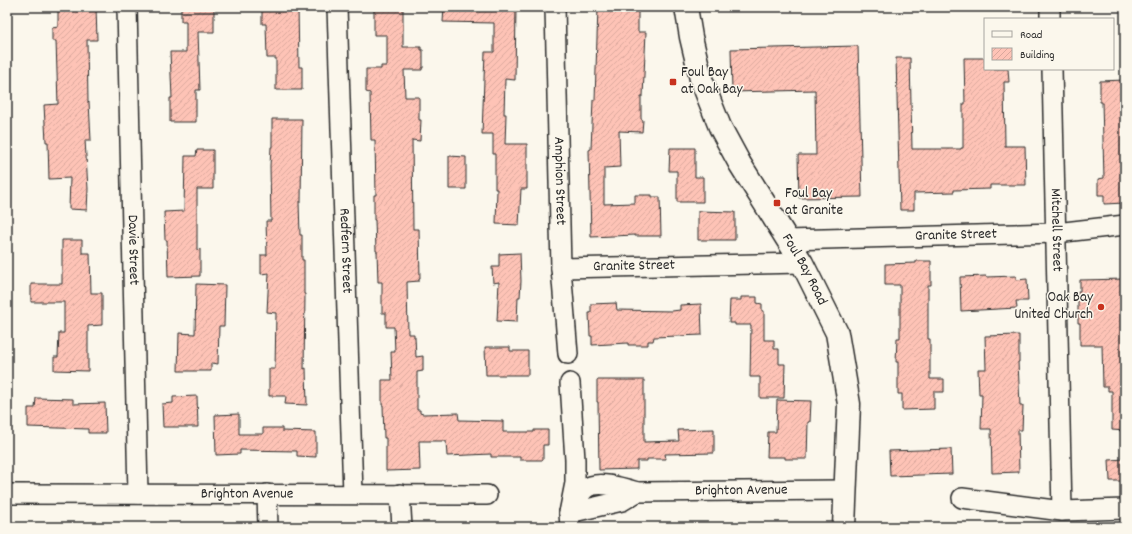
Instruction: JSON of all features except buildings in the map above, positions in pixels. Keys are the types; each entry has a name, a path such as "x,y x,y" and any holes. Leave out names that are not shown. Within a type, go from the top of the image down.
{"street":[{"name":"Davie Street","path":"127,7 138,494"},
{"name":"Redfern Street","path":"337,7 353,494"},
{"name":"Amphion Street","path":"555,7 561,268 568,354"},
{"name":"Foul Bay Road","path":"686,7 691,37 701,79 720,127 740,164 786,240 802,263 837,333 849,404 844,527"},
{"path":"1050,7 1050,18"},
{"name":"Mitchell Street","path":"1052,70 1062,511"},
{"name":"Granite Street","path":"786,240 1056,233 1125,225"},
{"name":"Granite Street","path":"561,268 802,263"},
{"path":"569,520 576,483 570,383"},
{"name":"Brighton Avenue","path":"569,520 622,501 637,492 846,490"},
{"name":"Brighton Avenue","path":"7,494 487,495"},
{"path":"267,494 268,527"},
{"path":"400,494 402,527"},
{"path":"962,498 1062,511 1125,509"}],"place":[{"name":"Foul Bay at Oak Bay","path":"673,82"},
{"name":"Foul Bay at Granite","path":"777,203"},
{"name":"Oak Bay United Church","path":"1101,307"}]}
